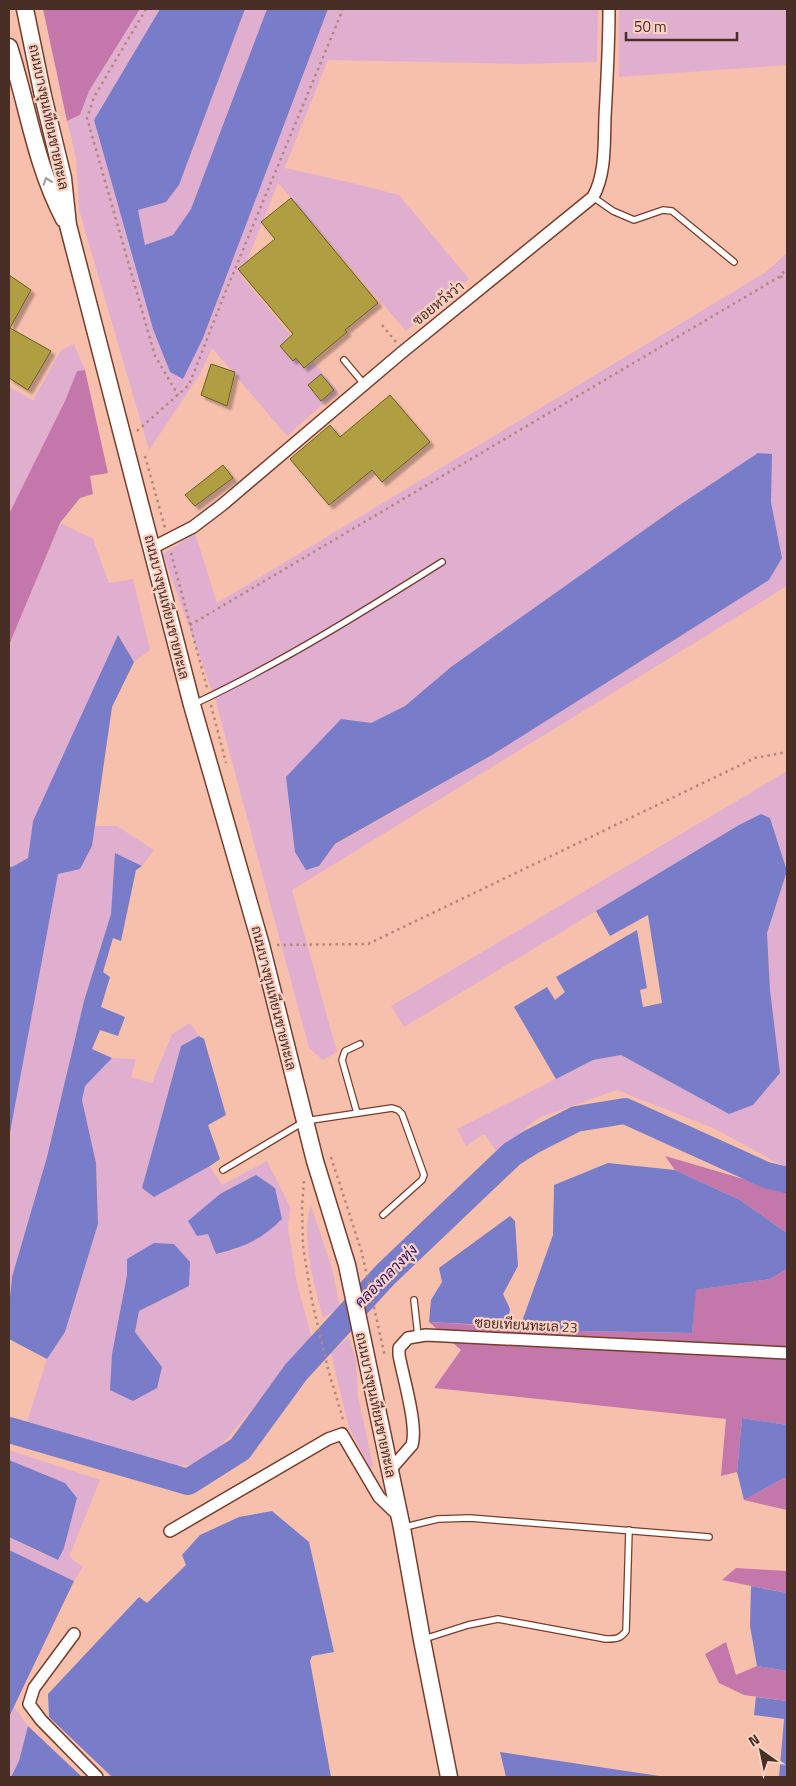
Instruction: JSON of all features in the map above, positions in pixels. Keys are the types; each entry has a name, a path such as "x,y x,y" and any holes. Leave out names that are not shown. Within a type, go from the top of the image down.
{"main road":[{"name":"ถนนบางขุนเทียนชายทะเล","path":"25,9 64,178 68,225"},
{"name":"ถนนบางขุนเทียนชายทะเล","path":"9,47 13,76 33,140 52,195 68,225 133,440 152,548 192,705 261,945 315,1161 347,1265 391,1469 449,1777"}],"street":[{"path":"593,197 598,188 603,161 609,9"},
{"name":"ซอยหวังว่า","path":"152,548 192,527 222,505 404,350 593,197"},
{"path":"391,1469 414,1441 412,1419 399,1355 403,1342 408,1338 418,1336"},
{"name":"ซอยเทียนทะเล 23","path":"418,1336 787,1353"},
{"path":"170,1531 328,1439 342,1434 379,1497 401,1522"},
{"path":"74,1634 34,1688 29,1704 47,1726 97,1777"}],"lane":[{"path":"593,197 613,211 634,220 663,210 672,211 734,262"},
{"path":"344,360 364,384"},
{"path":"192,705 236,684 340,626 442,562"},
{"path":"357,1113 342,1060 346,1051 360,1044"},
{"path":"223,1170 305,1121 392,1108 402,1114 424,1175 422,1180 383,1215"},
{"path":"414,1300 418,1336"},
{"path":"401,1522 470,1518 709,1537"},
{"path":"422,1640 468,1625 498,1619 606,1638 615,1639 621,1637 626,1630 629,1530"}],"path":[{"path":"146,9 94,97 87,118 155,356 178,394"},
{"path":"133,440 138,430 189,385 225,293 343,9"},
{"path":"190,626 779,277 787,268"},
{"path":"779,277 787,276"},
{"path":"382,325 404,350"},
{"path":"133,440 138,430 136,421"},
{"path":"145,456 228,768"},
{"path":"261,945 368,944 755,758 787,752"},
{"path":"331,1155 362,1253 382,1345"},
{"path":"312,1301 328,1369 346,1428"}],"shaded area":[{"path":"43,9 140,9 89,91 80,115 67,121"},
{"path":"140,9 160,9 94,120 153,329 170,372 203,338 328,9 598,9 597,62 523,64 328,60 283,172 285,168 399,195 469,279 406,331 278,183 241,276 338,391 287,436 212,348 200,374 149,450 79,210 76,158 67,121 80,115 89,91"},
{"path":"245,9 267,9 191,209 173,235 145,245 137,209 166,202 179,185"},
{"path":"619,9 787,9 787,65 619,77"},
{"path":"787,253 787,586 292,890 337,1052 323,1060 309,1048 216,702 163,554 195,533 217,603 766,272","holes":["758,454 771,454 771,502 782,558 769,580 492,755 335,845 319,865 371,723 405,706 451,667 678,506"]},
{"path":"74,344 85,370 77,371 65,401 9,514 9,387 33,400 61,350"},
{"path":"85,370 108,473 90,476 93,494 80,498 60,523 9,645 9,514 65,401 77,371"},
{"path":"60,523 93,539 109,583 133,579 150,650 134,662 119,636 33,821 28,858 12,867 9,866 9,645"},
{"path":"787,771 787,871 770,818 739,825 404,1027 391,1006"},
{"path":"95,826 117,826 154,850 142,866 115,853 111,914 84,1001 47,1157 12,1277 9,1308 9,1138 58,874 80,868 92,846"},
{"path":"787,872 787,1168 713,1128 617,1090 538,1118 497,1152 484,1134 466,1146 457,1129 593,1060 621,1055 729,1114 770,990 767,933"},
{"path":"190,1023 199,1036 181,1046 142,1188 154,1197 210,1166 222,1185 267,1161 290,1207 288,1228 297,1283 312,1339 205,1464 174,1466 26,1425 47,1359 65,1332 98,1224 96,1163 82,1100 84,1086 112,1058 136,1059 131,1077 152,1083 172,1034","holes":["208,1234 238,1249 216,1254","127,1259 189,1286 139,1311 135,1332 112,1354 127,1275"]},
{"path":"665,1156 767,1186 787,1187 787,1233 740,1200 675,1170"},
{"path":"311,1206 332,1268 340,1307 323,1318 308,1247 308,1218"},
{"path":"787,1269 787,1425 742,1418 737,1472 721,1476 726,1419 434,1388 461,1350 429,1322 575,1331 692,1333 695,1290 770,1279"},
{"path":"349,1337 356,1360 358,1396 373,1466 371,1469 349,1428 331,1353"},
{"path":"9,1450 100,1480 69,1557 83,1567 74,1581 9,1550 9,1537 45,1555 74,1509 77,1499 65,1483 9,1460"},
{"path":"787,1478 787,1510 744,1500"},
{"path":"736,1568 787,1571 787,1593 722,1580"},
{"path":"726,1642 736,1675 757,1666 787,1671 787,1701 744,1695 719,1683 705,1654"},
{"path":"14,1707 28,1726 19,1761 11,1777 9,1777 9,1717"}],"water":[{"path":"160,9 245,9 179,185 166,202 138,210 145,245 173,235 191,209 267,9 328,9 203,338 183,379 170,372 153,329 94,120"},
{"path":"758,453 772,454 771,502 782,558 769,580 492,755 335,844 319,866 306,870 295,852 286,777 341,719 371,723 405,706 451,667 678,506"},
{"path":"118,635 134,662 112,707 92,846 80,869 58,874 9,1138 9,866 12,867 28,858 33,821"},
{"path":"761,814 770,818 787,871 767,933 770,990 780,1073 753,1105 729,1114 621,1055 593,1060 556,1079 514,1007 547,987 555,1000 565,992 556,977 637,930 647,988 640,990 643,1007 662,1003 648,915 610,936 596,911 739,825"},
{"path":"115,853 142,866 136,870 121,941 113,938 103,972 110,977 101,1007 125,1017 118,1036 100,1030 92,1049 112,1058 85,1086 82,1100 96,1163 98,1224 65,1332 47,1359 9,1339 12,1277 47,1157 84,1001 111,914"},
{"path":"199,1036 204,1039 226,1115 208,1125 220,1159 154,1197 142,1188 181,1046"},
{"path":"608,1163 675,1170 740,1200 787,1233 787,1269 770,1279 696,1290 692,1333 575,1331 520,1327 553,1235 554,1185"},
{"path":"256,1175 275,1188 282,1219 252,1242 216,1254 208,1234 197,1236 188,1221 220,1194"},
{"path":"510,1216 515,1221 518,1266 503,1294 510,1309 507,1326 429,1322 431,1300 442,1282 439,1268"},
{"path":"154,1243 174,1244 190,1262 189,1286 139,1311 135,1332 162,1367 157,1388 133,1401 110,1390 112,1354 127,1275 127,1259"},
{"path":"742,1418 787,1425 787,1478 744,1500 737,1472"},
{"path":"9,1460 65,1483 77,1498 64,1548 58,1560 9,1537"},
{"path":"272,1511 309,1542 334,1652 312,1656 310,1661 331,1777 112,1777 49,1717 48,1694 139,1597 147,1603 186,1565 182,1555 200,1535 239,1517"},
{"path":"9,1550 74,1581 9,1717"},
{"path":"751,1586 787,1593 787,1671 757,1666 750,1626"},
{"path":"756,1697 787,1701 787,1777 779,1777 784,1719 754,1715"},
{"path":"28,1726 82,1777 11,1777 19,1761"},
{"path":"500,1752 666,1777 506,1777"}],"building":[{"path":"291,198 378,303 304,368 296,358 293,361 280,346 293,334 238,269 275,239 261,222"},
{"path":"9,275 31,290 10,328 51,351 28,390 9,378"},
{"path":"211,364 235,372 227,406 201,395"},
{"path":"321,374 334,390 321,401 308,385"},
{"path":"390,395 430,442 382,482 372,470 329,505 290,459 330,425 340,437"},
{"path":"223,465 233,478 195,506 185,495"}],"waterway":[{"name":"คลองกลางทุ่ง","path":"9,1430 188,1482 240,1449 296,1372 386,1274 512,1154 576,1119 625,1111 766,1175 787,1180"}]}
